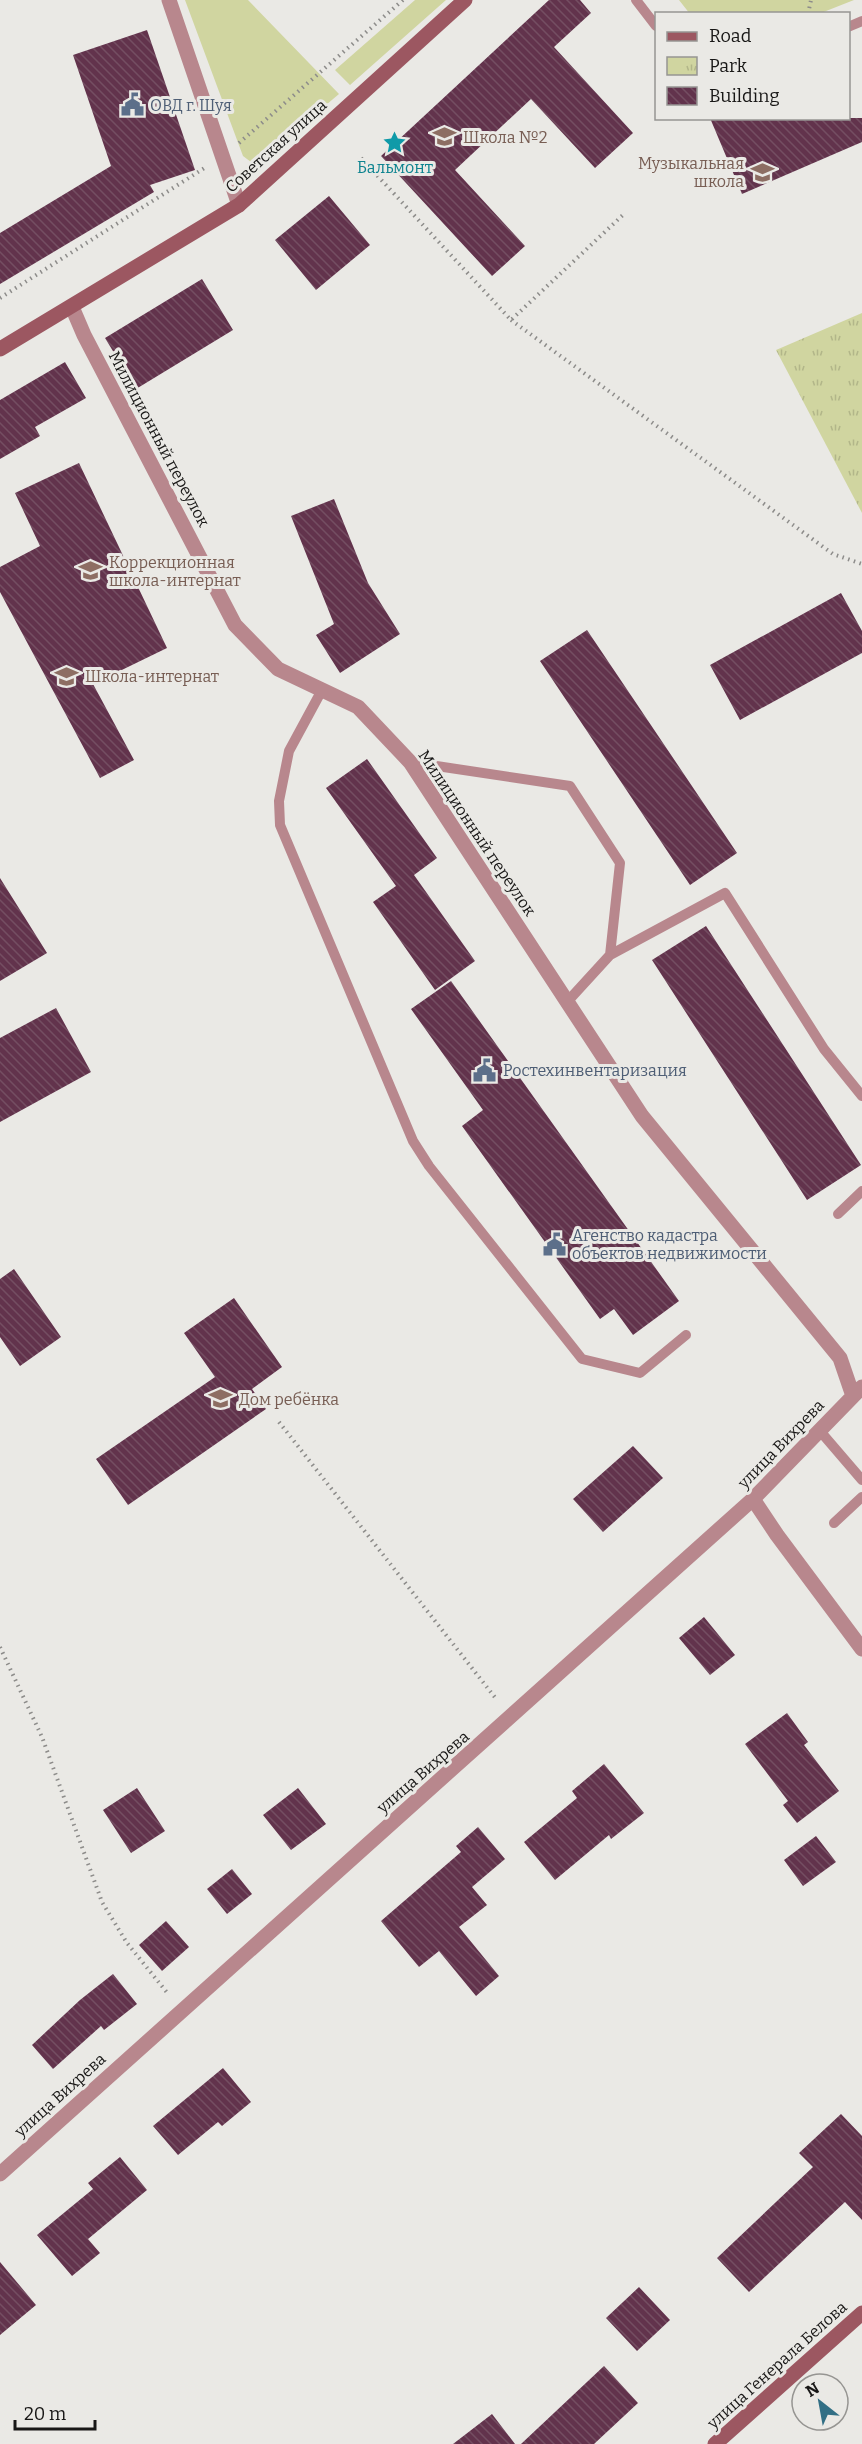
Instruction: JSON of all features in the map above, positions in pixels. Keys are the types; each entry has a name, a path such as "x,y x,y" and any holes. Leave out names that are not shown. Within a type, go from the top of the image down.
{"street":[{"path":"170,0 221,158 239,205"},
{"name":"Советская улица","path":"0,349 239,205 465,0"},
{"name":"Милиционный переулок","path":"72,307 84,335 236,625 278,669 358,707 410,762 642,1116 840,1359 857,1392"},
{"name":"улица Вихрева","path":"0,2174 753,1499 857,1392"},
{"path":"753,1499 862,1649"},
{"name":"улица Генерала Белова","path":"715,2444 861,2315"}],"lane":[{"path":"636,0 655,24"},
{"path":"322,690 289,751 279,801 280,825 413,1142 429,1166 582,1359 640,1373 686,1335"},
{"path":"410,762 570,786 620,863 610,954"},
{"path":"567,1002 610,954 725,893 824,1049 862,1096"},
{"path":"838,1214 862,1191"},
{"path":"820,1431 862,1480"},
{"path":"834,1523 862,1497"}],"path":[{"path":"0,298 221,158 404,0"},
{"path":"361,158 511,320 833,554 862,564"},
{"path":"511,320 625,213"},
{"path":"279,1422 511,1718"},
{"path":"0,1647 42,1737 102,1902 128,1943 181,2010"}],"green space":[{"path":"185,0 248,0 339,94 255,165 243,156"},
{"path":"415,0 446,0 350,85 335,70"},
{"path":"679,0 854,0 824,12 688,12"},
{"path":"862,313 862,513 776,350"}],"building":[{"name":"Школа №2","path":"549,0 580,0 591,13 554,47 633,133 595,168 531,99 455,170 525,246 492,276 381,156"},
{"name":"ОВД г. Шуя","path":"147,30 195,170 150,185 154,192 0,284 0,233 111,166 73,55"},
{"name":"Музыкальная школа","path":"850,118 862,118 862,142 742,194 711,120 850,120"},
{"path":"329,196 370,245 316,290 275,240"},
{"path":"202,279 233,330 136,389 105,338"},
{"path":"65,362 86,398 35,427 40,436 0,459 0,400"},
{"path":"79,463 167,648 93,684 134,760 100,778 0,592 0,567 40,546 15,493"},
{"path":"334,499 368,583 400,634 340,673 316,635 334,624 291,516"},
{"path":"841,593 862,631 862,653 740,720 710,665"},
{"path":"587,630 737,853 690,885 540,661"},
{"path":"367,759 437,858 414,875 475,961 435,990 373,902 396,886 326,788"},
{"path":"0,878 47,953 0,981"},
{"path":"706,926 861,1165 807,1200 652,960"},
{"path":"451,981 679,1301 633,1335 614,1309 600,1319 462,1126 483,1110 411,1009"},
{"path":"56,1008 91,1072 0,1122 0,1038"},
{"path":"14,1269 61,1337 20,1366 0,1337 0,1279"},
{"name":"Дом ребёнка","path":"234,1298 282,1367 252,1389 266,1409 128,1505 96,1459 215,1377 184,1333"},
{"path":"633,1446 663,1478 603,1532 573,1499"},
{"path":"704,1617 735,1655 710,1675 679,1638"},
{"path":"787,1713 808,1742 804,1745 839,1791 797,1823 783,1805 788,1801 745,1744"},
{"path":"604,1764 644,1813 611,1839 609,1835 555,1880 524,1842 577,1798 572,1791"},
{"path":"137,1788 165,1831 131,1853 103,1810"},
{"path":"298,1788 326,1824 291,1850 263,1815"},
{"path":"478,1827 505,1859 472,1887 487,1905 459,1927 499,1976 476,1996 439,1951 419,1967 381,1921 461,1852 456,1846"},
{"path":"816,1836 836,1862 803,1886 784,1860"},
{"path":"232,1869 252,1894 227,1914 207,1889"},
{"path":"166,1921 189,1947 162,1971 139,1945"},
{"path":"113,1974 137,2004 104,2030 101,2026 53,2069 32,2045 80,2000"},
{"path":"223,2068 251,2102 222,2126 218,2122 178,2155 153,2126"},
{"path":"841,2114 862,2136 862,2220 845,2202 749,2292 717,2258 813,2167 799,2153"},
{"path":"120,2157 147,2190 88,2239 100,2253 72,2276 37,2235 93,2189 88,2183"},
{"path":"0,2262 36,2305 0,2335"},
{"path":"639,2287 670,2320 637,2351 606,2318"},
{"path":"604,2366 638,2403 594,2444 521,2444"},
{"path":"492,2414 515,2444 453,2444"}],"place":[{"name":"ОВД г. Шуя","path":"132,105"},
{"name":"Школа №2","path":"445,137"},
{"name":"Бальмонт","path":"395,142"},
{"name":"Музыкальная школа","path":"762,172"},
{"name":"Коррекционная школа-интернат","path":"91,571"},
{"name":"Школа-интернат","path":"67,676"},
{"name":"Ростехинвентаризация","path":"485,1070"},
{"name":"Агенство кадастра объектов недвижимости","path":"554,1244"},
{"name":"Дом ребёнка","path":"221,1399"}]}
